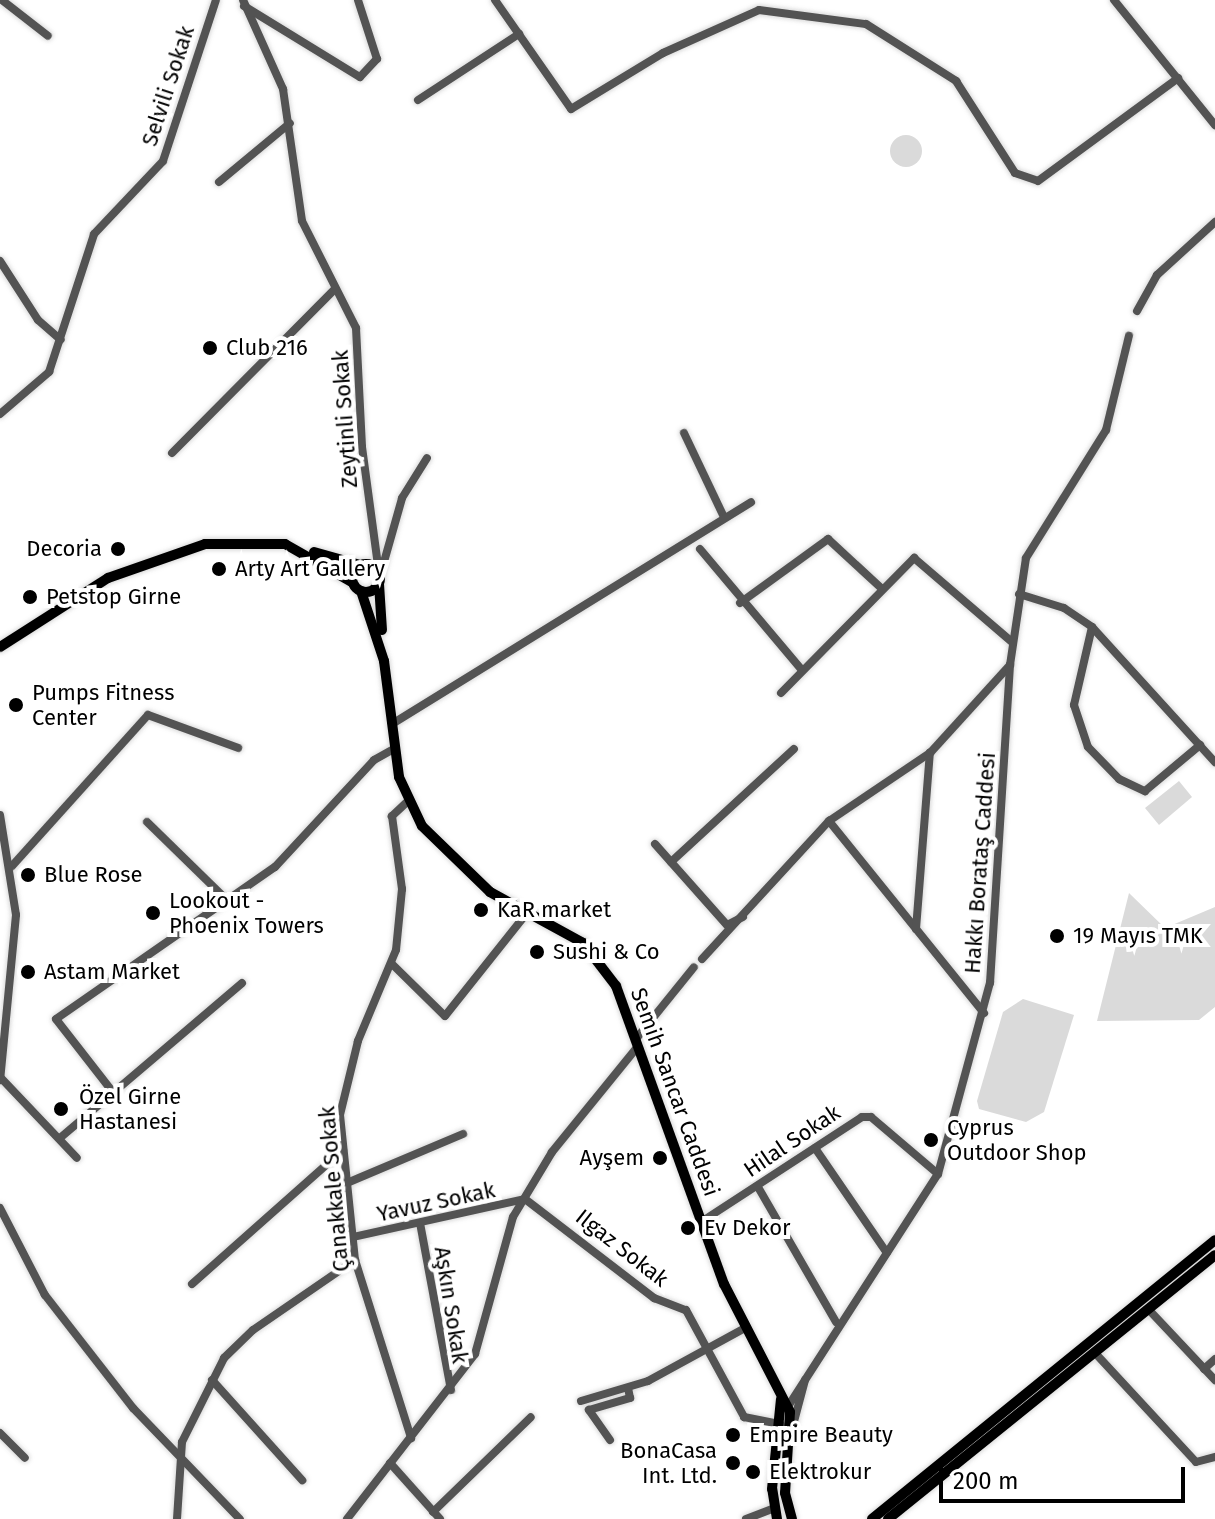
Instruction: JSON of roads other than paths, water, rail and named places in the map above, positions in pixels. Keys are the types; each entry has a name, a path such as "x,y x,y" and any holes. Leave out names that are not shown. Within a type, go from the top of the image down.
{"main road":[{"name":"Semih Sancar Caddesi","path":"0,647 79,593 162,557 245,540 362,564 379,577 380,643 394,749 407,802 490,892 583,943 603,963 637,1042 743,1329 784,1403 791,1432 785,1493 792,1519"},
{"name":"Semih Sancar Caddesi","path":"305,551 361,591 380,643"},
{"path":"352,582 362,564"},
{"path":"361,591 379,577"},
{"path":"872,1519 1215,1240"},
{"path":"888,1519 1150,1311 1215,1255"},
{"path":"769,1514 784,1403"}],"street":[{"path":"2,0 48,36"},
{"name":"Selvili Sokak","path":"0,414 39,384 61,340 94,234 163,161 216,0"},
{"path":"242,3 360,77 377,59 358,0"},
{"path":"495,0 571,109 672,48 759,10 866,24 956,81 1015,173 1038,181 1178,78"},
{"path":"1114,0 1215,125"},
{"name":"Zeytinli Sokak","path":"242,3 283,89 302,221 356,328 372,546 379,577"},
{"path":"418,100 519,34"},
{"path":"219,182 290,123"},
{"path":"1137,311 1157,275 1215,222"},
{"path":"0,261 38,320 61,340"},
{"path":"172,453 335,289"},
{"name":"Hakkı Borataş Caddesi","path":"784,1403 938,1174 984,1013 1010,665 1019,594 1032,547 1106,430 1129,336"},
{"path":"684,433 723,515"},
{"path":"379,577 402,498 427,458"},
{"path":"392,724 476,679 723,515 751,502"},
{"path":"740,603 828,539 880,587"},
{"path":"362,564 372,546"},
{"path":"700,549 740,603 802,670"},
{"path":"781,693 906,561 925,562 1013,643"},
{"path":"1019,594 1092,627 1215,762"},
{"path":"1092,627 1074,705 1088,747 1119,779 1145,791 1200,745"},
{"path":"702,959 751,913 829,821 930,753 1010,665"},
{"path":"12,866 148,715 238,748"},
{"path":"112,1091 56,1019 296,850 374,760 394,749"},
{"path":"671,862 794,749"},
{"path":"916,929 930,753"},
{"name":"Çanakkale Sokak","path":"407,802 392,816 402,902 392,964 344,1086 343,1150 355,1260 411,1438"},
{"path":"0,815 12,866 0,1079 77,1158"},
{"path":"829,821 984,1013"},
{"path":"147,822 226,899"},
{"path":"655,844 727,925 751,913"},
{"path":"392,964 445,1016 526,914"},
{"path":"348,1518 451,1390 475,1354 506,1236 552,1152 694,967"},
{"path":"60,1138 242,983"},
{"name":"Hilal Sokak","path":"701,1222 815,1148 871,1117 938,1174"},
{"path":"347,1183 463,1134"},
{"path":"815,1148 887,1253"},
{"path":"192,1284 343,1150"},
{"path":"758,1187 836,1322"},
{"name":"Yavuz Sokak","path":"353,1237 525,1199"},
{"name":"Ilgaz Sokak","path":"525,1199 654,1298 686,1310 744,1417 780,1422"},
{"path":"0,1208 45,1295 182,1457 240,1519"},
{"name":"Aşkın Sokak","path":"420,1223 451,1390"},
{"path":"177,1519 182,1457 212,1380 253,1330 355,1260"},
{"path":"1150,1311 1215,1380"},
{"path":"581,1401 628,1388 743,1329"},
{"path":"1096,1354 1196,1462 1215,1457"},
{"path":"1204,1369 1215,1359"},
{"path":"791,1432 806,1372"},
{"path":"212,1380 302,1480"},
{"path":"610,1440 589,1410 630,1398 628,1388"},
{"path":"390,1463 436,1515 531,1417"},
{"path":"0,1433 25,1458"},
{"path":"746,1519 769,1514"}],"place":[{"name":"Club 216","path":"210,348"},
{"name":"Decoria","path":"118,549"},
{"name":"Arty Art Gallery","path":"219,569"},
{"name":"Petstop Girne","path":"30,597"},
{"name":"Pumps Fitness Center","path":"16,705"},
{"name":"Blue Rose","path":"28,875"},
{"name":"KaR market","path":"481,910"},
{"name":"Lookout - Phoenix Towers","path":"153,913"},
{"name":"19 Mayıs TMK","path":"1057,936"},
{"name":"Sushi & Co","path":"537,952"},
{"name":"Astam Market","path":"28,972"},
{"name":"Özel Girne Hastanesi","path":"61,1109"},
{"name":"Cyprus Outdoor Shop","path":"931,1140"},
{"name":"Ayşem","path":"660,1158"},
{"name":"Ev Dekor","path":"688,1228"},
{"name":"Empire Beauty","path":"733,1435"},
{"name":"BonaCasa Int. Ltd.","path":"733,1463"},
{"name":"Elektrokur","path":"753,1472"}]}
